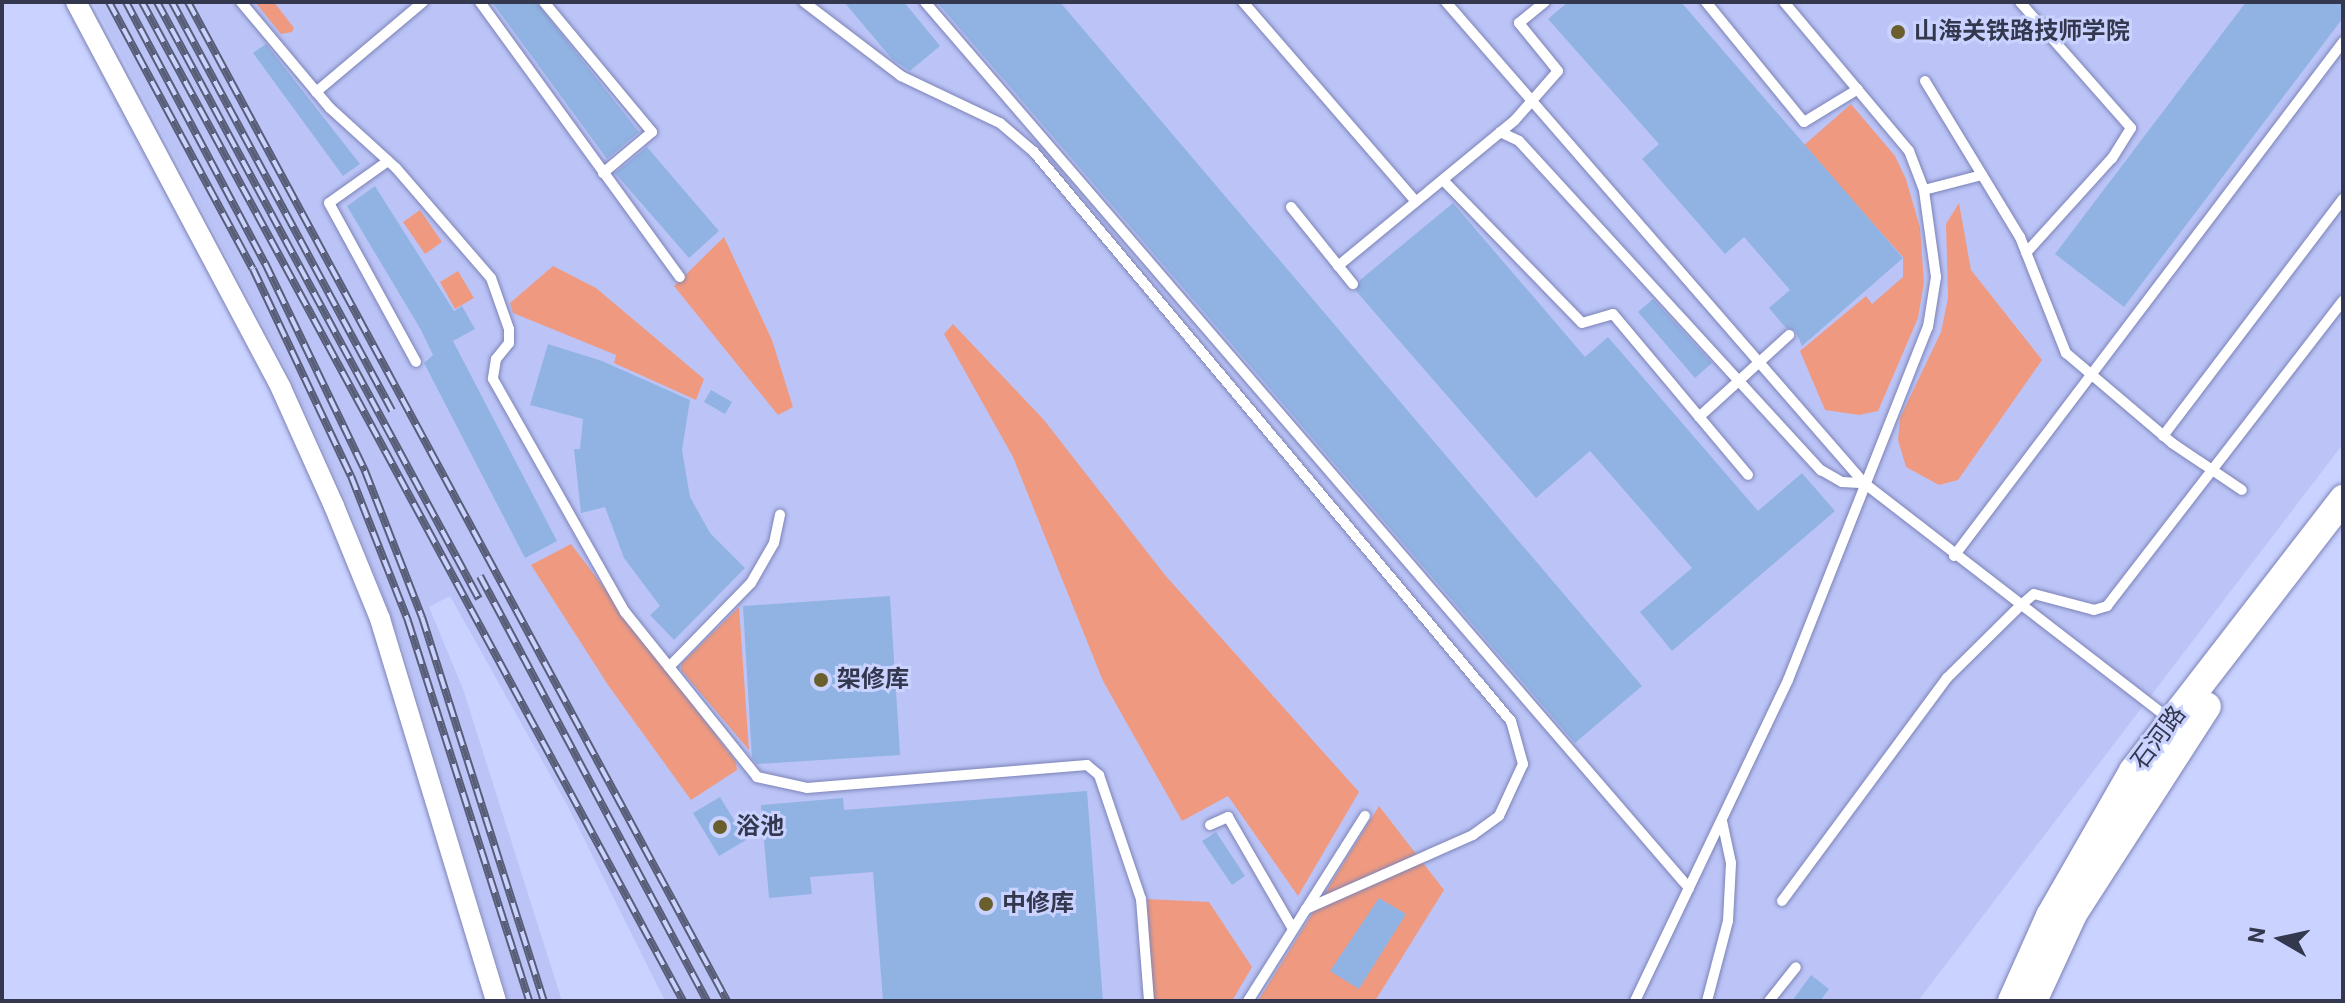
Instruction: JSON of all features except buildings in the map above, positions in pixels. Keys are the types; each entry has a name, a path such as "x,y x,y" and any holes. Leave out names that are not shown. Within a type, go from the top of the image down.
{"main road":[{"name":"石河路","path":"2033,1001 2073,914 2179,727 2343,499"},
{"name":"石河路","path":"2012,1001 2050,916 2133,771 2179,727 2343,530"}],"street":[{"path":"76,2 281,388 334,506 380,619 496,1001"}],"lane":[{"path":"241,2 316,92 388,161 491,278 509,329 509,343 496,359 493,379 590,559 669,667 757,777 781,785 807,788 1087,765 1099,775 1141,899 1149,1001"},
{"path":"316,92 423,2"},
{"path":"480,2 680,277"},
{"path":"544,2 652,132 603,173"},
{"path":"804,2 901,76 1000,123 1034,152 1511,721 1523,764 1499,816 1473,835 1306,909"},
{"path":"925,2 1689,888"},
{"path":"1243,2 1416,202"},
{"path":"1446,2 1864,483 1954,556 2179,727"},
{"path":"1338,266 1500,132 1558,71 1519,23 1545,2"},
{"path":"1706,2 1804,122 1858,89"},
{"path":"1635,1001 1788,680 1928,327 1936,277 1924,190 1909,151 1784,2"},
{"path":"2020,2 2131,128 2112,158 2026,253"},
{"path":"1954,556 2343,42"},
{"path":"1925,81 2026,253 2066,353 2163,436 2212,473 2242,490"},
{"path":"1500,132 1519,141 1821,470 1842,482 1864,483"},
{"path":"388,161 329,203 416,362"},
{"path":"1924,190 1982,175"},
{"path":"1443,180 1582,323 1613,314 1748,475"},
{"path":"2163,436 2343,199"},
{"path":"1291,207 1353,284"},
{"path":"1782,901 1947,678 2020,606 2034,594 2094,610 2107,606 2343,301"},
{"path":"1699,417 1789,335"},
{"path":"669,667 751,583 774,543 780,515"},
{"path":"1248,1001 1365,816"},
{"path":"1210,825 1228,817 1293,929"},
{"path":"1707,1001 1728,921 1731,863 1722,821"},
{"path":"1769,1001 1796,967"}],"shaded area":[{"path":"93,2 2343,2 2343,444 1918,1001 665,1001 567,805 450,596 429,607 463,689 562,1001 509,1001 400,639 349,507 287,370"},
{"path":"255,2 274,2 294,28 292,32 281,34"},
{"path":"1851,104 1895,156 1906,179 1920,228 1924,282 1918,318 1878,411 1859,415 1825,410 1800,351 1866,296 1872,304 1903,277 1903,257 1803,146"},
{"path":"1959,203 1971,270 2042,360 1958,480 1939,485 1906,467 1898,440 1900,418 1941,332 1948,298 1946,224"},
{"path":"420,210 442,242 425,254 403,222"},
{"path":"724,237 772,340 793,407 778,415 674,286"},
{"path":"553,266 596,288 704,379 696,400 614,363 616,355 513,313 510,303"},
{"path":"458,271 474,298 455,309 440,282"},
{"path":"953,324 1044,420 1165,575 1359,792 1298,896 1228,796 1182,821 1103,681 1013,457 944,334"},
{"path":"571,544 736,762 737,770 691,800 608,685 531,565"},
{"path":"739,607 749,750 681,670 681,664"},
{"path":"1379,806 1444,890 1375,1001 1258,1001"},
{"path":"1147,899 1209,902 1252,967 1232,1001 1153,1001"}],"railway":[{"path":"109,2 253,269 351,476 408,621 529,1001"},
{"path":"126,2 265,263 365,471 422,617 544,1001"},
{"path":"142,2 683,1001"},
{"path":"157,2 479,599"},
{"path":"172,2 392,411"},
{"path":"188,2 727,1001"},
{"path":"480,576 707,1001"}],"place":[{"name":"山海关铁路技师学院","path":"1898,32"},
{"name":"架修库","path":"821,680"},
{"name":"浴池","path":"720,827"},
{"name":"中修库","path":"986,904"}]}
